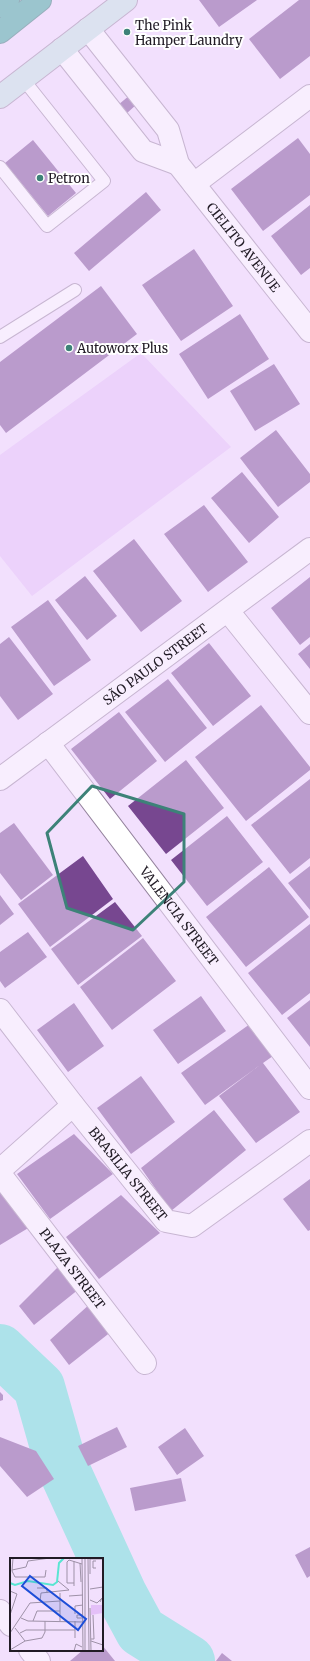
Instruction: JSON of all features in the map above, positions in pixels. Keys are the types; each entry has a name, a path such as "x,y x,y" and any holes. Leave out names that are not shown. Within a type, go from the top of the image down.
{"highway":[{"path":"0,6 8,0"},
{"path":"0,32 40,0"}],"main road":[{"path":"0,97 126,0"}],"street":[{"name":"CIELITO AVENUE","path":"88,29 168,130 178,164 310,330"},
{"path":"62,49 143,151 178,164"},
{"path":"107,106 132,85"},
{"path":"194,184 310,96"},
{"name":"SÃO PAULO STREET","path":"0,779 310,549"},
{"path":"228,611 310,713"},
{"name":"VALENCIA STREET","path":"48,744 310,1088"},
{"name":"BRASILIA STREET","path":"0,1010 73,1105 166,1221 192,1226 310,1141"},
{"path":"0,1170 73,1105"},
{"name":"PLAZA STREET","path":"0,1174 145,1363"},
{"path":"0,1611 10,1624"},
{"path":"31,1651 39,1661"}],"lane":[{"path":"0,167 47,226 104,181 23,79"},
{"path":"0,337 75,290"}],"highlighted area":[{"path":"92,786 184,814 184,882 133,930 67,908 47,833"}],"shaded area":[{"path":"141,353 231,447 32,596 0,556 0,455"}],"building":[{"path":"199,0 257,0 219,27"},
{"path":"299,0 310,0 310,56 280,79 249,39"},
{"path":"130,95 137,104 126,114 118,105"},
{"path":"298,138 310,154 310,195 263,231 231,189"},
{"name":"Petron","path":"33,140 76,193 48,216 5,163"},
{"path":"146,192 161,210 89,271 74,253"},
{"path":"310,205 310,268 301,275 271,236"},
{"path":"194,249 233,306 181,341 142,285"},
{"name":"Autoworx Plus","path":"101,286 137,334 6,433 0,425 0,362"},
{"path":"240,314 269,359 208,399 179,354"},
{"path":"274,364 300,404 255,431 230,391"},
{"path":"276,430 310,474 310,482 278,507 240,458"},
{"path":"242,472 279,517 249,543 211,498"},
{"path":"204,505 248,562 208,592 164,534"},
{"path":"134,539 182,601 141,632 93,571"},
{"path":"85,576 117,616 87,640 55,600"},
{"path":"310,577 310,637 300,645 271,608"},
{"path":"48,600 91,660 54,686 11,627"},
{"path":"9,637 53,694 18,720 0,696 0,644"},
{"path":"209,643 251,696 213,726 171,673"},
{"path":"310,644 310,669 298,654"},
{"path":"168,679 207,728 165,762 125,712"},
{"path":"261,705 310,767 310,770 246,821 195,757"},
{"path":"119,712 157,761 110,799 71,749"},
{"path":"186,760 224,808 166,854 128,806"},
{"path":"310,779 310,858 290,874 251,825"},
{"path":"227,816 263,862 207,906 171,860"},
{"path":"14,823 53,875 21,900 0,873 0,833"},
{"path":"83,856 113,899 50,947 18,904"},
{"path":"310,866 310,910 288,883"},
{"path":"269,867 309,917 246,967 206,917"},
{"path":"0,895 14,914 0,925"},
{"path":"115,902 142,936 78,985 51,949"},
{"path":"310,924 310,993 282,1015 248,973"},
{"path":"28,932 47,957 5,988 0,981 0,952"},
{"path":"143,938 176,981 112,1030 80,987"},
{"path":"201,996 226,1031 178,1064 153,1030"},
{"path":"310,1000 310,1047 287,1018"},
{"path":"74,1003 104,1046 68,1072 37,1030"},
{"path":"250,1024 273,1056 263,1063 300,1112 256,1143 219,1096 260,1065 205,1105 181,1073"},
{"path":"141,1076 175,1122 131,1154 97,1108"},
{"path":"214,1110 246,1150 171,1211 141,1168"},
{"path":"74,1134 113,1174 50,1219 17,1174"},
{"path":"310,1179 310,1230 308,1231 283,1199"},
{"path":"0,1190 30,1227 0,1245"},
{"path":"121,1195 160,1233 99,1279 66,1237"},
{"path":"61,1264 79,1289 34,1325 19,1306"},
{"path":"91,1303 112,1331 69,1365 50,1340"},
{"path":"0,1392 3,1395 3,1400 0,1401"},
{"path":"117,1427 127,1447 88,1466 78,1446"},
{"path":"185,1428 204,1456 177,1475 158,1447"},
{"path":"0,1437 36,1451 54,1479 27,1497 0,1466"},
{"path":"181,1478 186,1501 135,1511 130,1488"},
{"path":"310,1547 310,1576 307,1578 295,1555"},
{"path":"103,1646 115,1661 70,1661 82,1651 103,1651"},
{"path":"222,1653 232,1661 216,1661"}],"waterway":[{"path":"0,1350 39,1387 60,1461 121,1594 141,1631 189,1661"}],"place":[{"name":"The Pink Hamper Laundry","path":"127,32"},
{"name":"Petron","path":"40,178"},
{"name":"Autoworx Plus","path":"69,348"}]}
